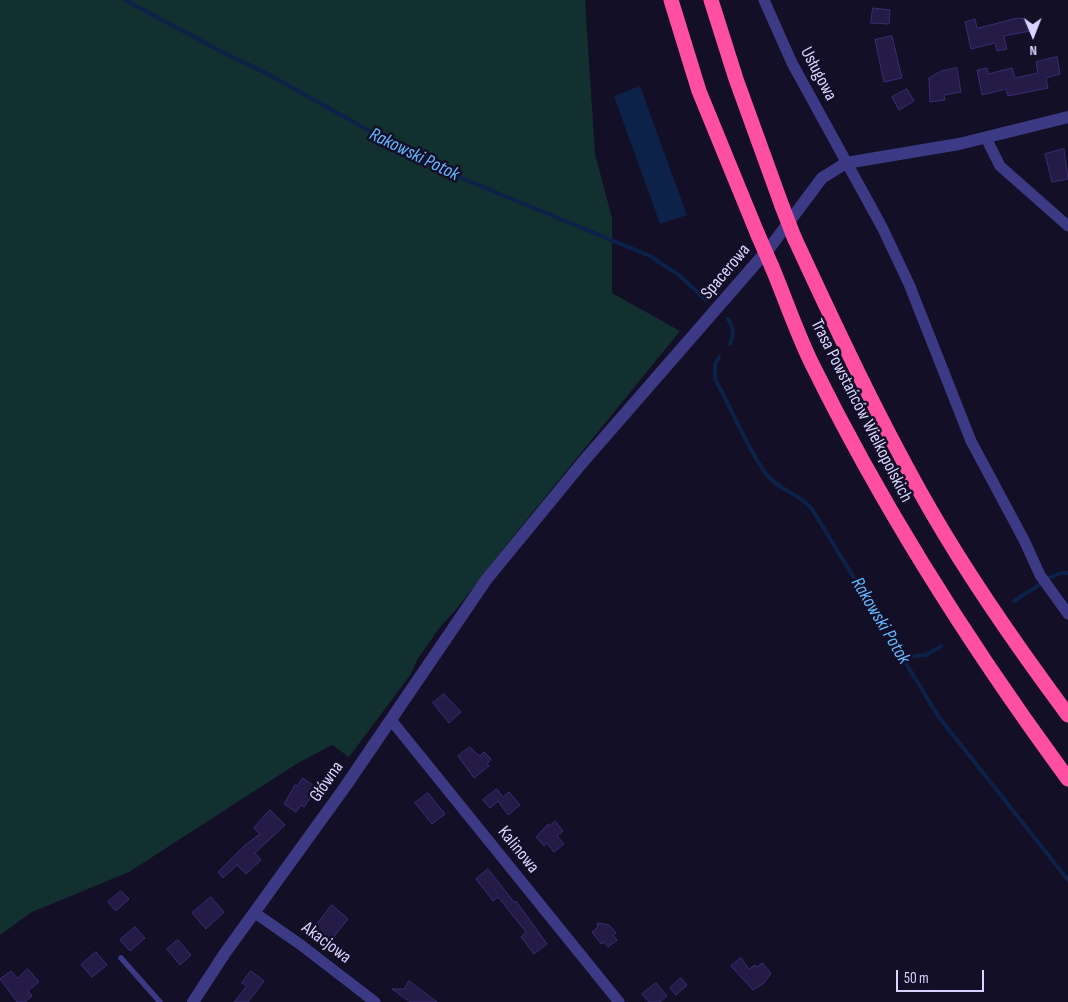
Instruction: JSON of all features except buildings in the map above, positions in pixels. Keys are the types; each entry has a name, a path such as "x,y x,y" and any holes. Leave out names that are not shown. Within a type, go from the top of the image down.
{"highway":[{"name":"Trasa Powstańców Wielkopolskich","path":"671,0 700,91 810,360 899,528 1004,692 1068,779"},
{"name":"Trasa Powstańców Wielkopolskich","path":"710,0 736,79 794,238 846,351 931,511 982,593 1068,715"}],"street":[{"name":"Usługowa","path":"764,0 792,63 882,227 909,284 972,441 1024,540 1040,575 1068,614"},
{"name":"Spacerowa","path":"486,580 582,463 771,246 822,178 846,163 986,138 1068,117"},
{"path":"986,138 1000,166 1068,226"},
{"name":"Główna","path":"193,1002 391,720 486,580"},
{"name":"Kalinowa","path":"391,720 619,1002"},
{"name":"Akacjowa","path":"254,913 375,1002"}],"lane":[{"path":"121,958 160,1002"}],"green space":[{"path":"0,0 585,0 595,154 612,218 612,293 680,331 440,627 417,660 411,674 349,757 332,745 298,763 129,872 32,912 0,935"}],"water":[{"path":"640,86 687,215 660,224 614,96"}],"waterway":[{"name":"Rakowski Potok","path":"125,0 224,53 264,72 375,134 408,156 650,256 679,275 706,300"},
{"name":"Rakowski Potok","path":"728,319 733,331 730,344"},
{"name":"Rakowski Potok","path":"719,357 715,364 715,379 746,440 766,474 776,484 801,499 812,509 938,716 1068,880"},
{"path":"1049,578 1061,573 1068,573"},
{"path":"1014,601 1039,585"},
{"path":"901,657 926,655 941,646"}]}
